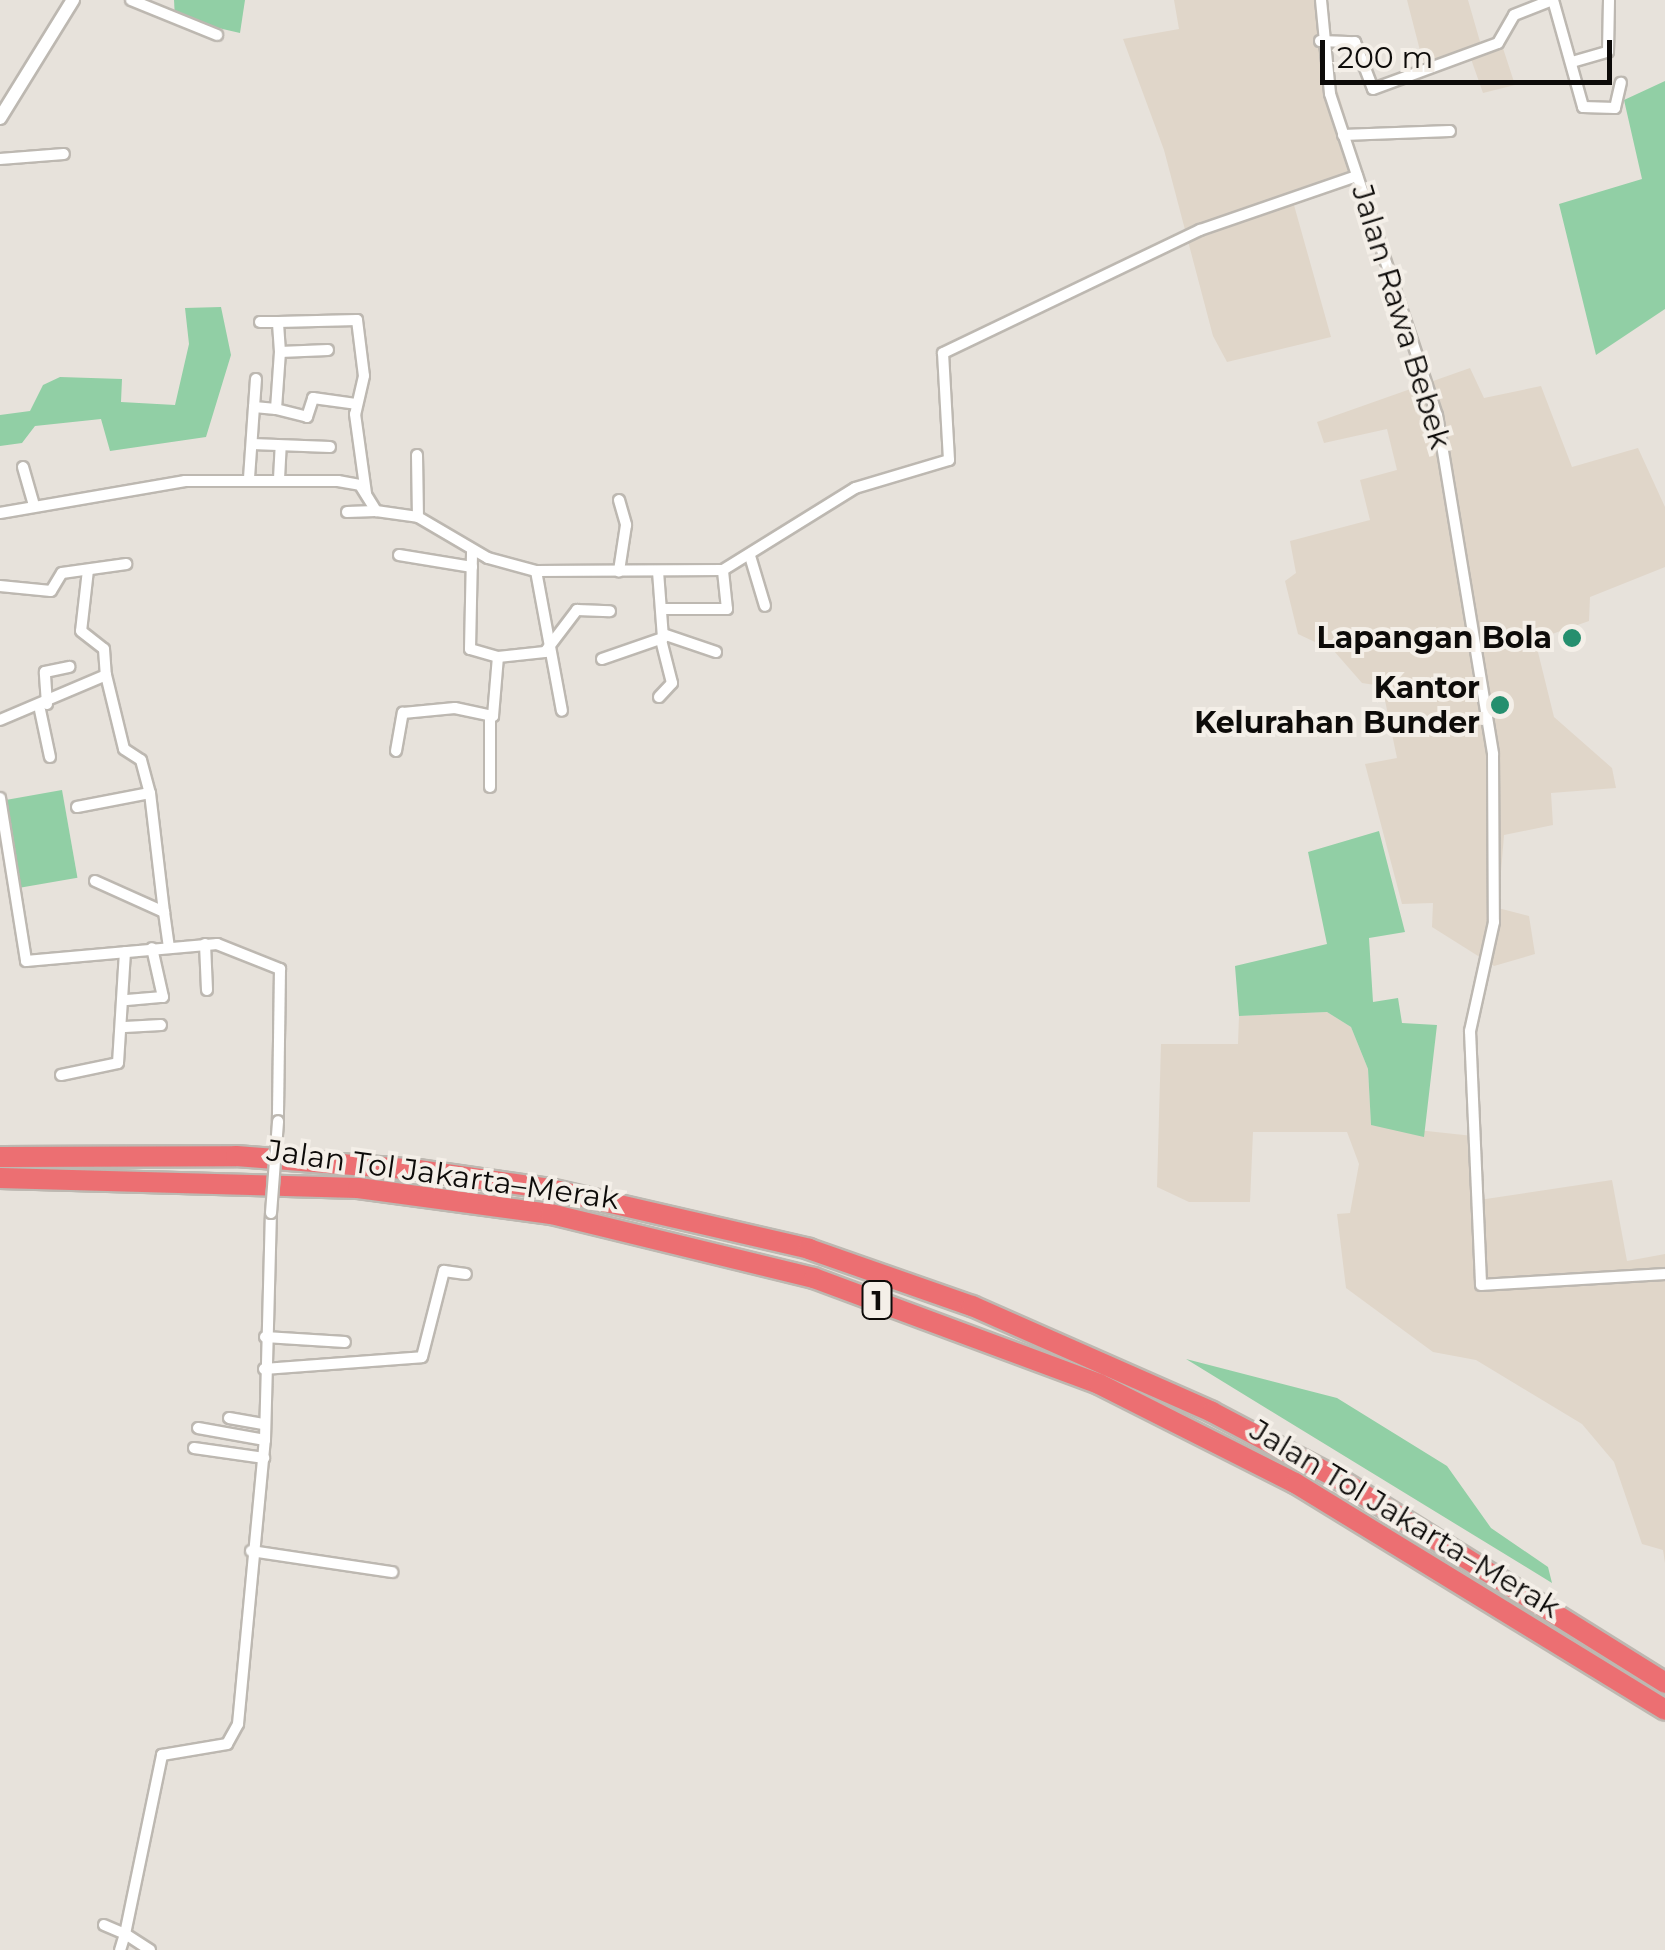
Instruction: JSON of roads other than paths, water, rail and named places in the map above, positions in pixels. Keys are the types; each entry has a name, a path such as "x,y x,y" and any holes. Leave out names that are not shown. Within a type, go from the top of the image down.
{"highway":[{"name":"Jalan Tol Jakarta–Merak","path":"0,1157 236,1156 418,1170 550,1188 810,1249 972,1306 1212,1412 1665,1683"},
{"name":"Jalan Tol Jakarta–Merak","path":"0,1178 358,1188 550,1214 814,1278 1099,1384 1295,1483 1665,1710"}],"street":[{"path":"0,118 73,0"},
{"path":"131,0 216,35"},
{"name":"Jalan Rawa Bebek","path":"1321,0 1320,41 1343,135 1437,416 1493,754 1493,938 1470,1020 1481,1284 1665,1274"},
{"path":"1320,41 1355,42 1373,90 1498,43 1514,15 1552,0 1583,107 1615,108 1621,83"},
{"path":"1572,62 1608,52 1610,0"},
{"path":"1343,135 1450,131"},
{"path":"0,159 64,154"},
{"path":"347,512 376,510 418,517 472,550 536,571 722,570 855,488 948,460 943,353 1200,230 1357,176"},
{"path":"260,322 357,320 364,376 356,404 366,493 376,510"},
{"path":"276,409 278,322"},
{"path":"280,352 328,350"},
{"path":"249,478 256,380"},
{"path":"254,407 307,417 313,398 356,404"},
{"path":"252,444 330,447"},
{"path":"280,479 281,446"},
{"path":"417,455 418,517"},
{"path":"23,468 34,504"},
{"path":"0,512 34,504 249,478 349,482 366,493"},
{"path":"618,500 626,525 620,571"},
{"path":"472,550 470,650 498,657 546,652 579,609 610,611"},
{"path":"398,555 472,567"},
{"path":"750,556 765,606"},
{"path":"0,586 53,590 60,574 126,564"},
{"path":"88,570 81,631 104,649 123,748 140,759 150,793 169,946"},
{"path":"664,609 727,609 722,570"},
{"path":"536,571 546,652 562,710"},
{"path":"658,571 664,609 662,637 672,683 659,697"},
{"path":"602,659 662,637 716,652"},
{"path":"490,787 490,720 498,657"},
{"path":"50,757 44,672 69,666"},
{"path":"0,720 44,707 106,675"},
{"path":"396,751 404,714 455,708 490,720"},
{"path":"78,806 150,793"},
{"path":"0,798 22,958 204,944 238,946 280,969 264,1458 251,1550 238,1724 226,1744 162,1754 120,1950"},
{"path":"95,882 164,912"},
{"path":"204,944 207,990"},
{"path":"127,1000 163,997 152,948"},
{"path":"61,1075 115,1065 125,1028 125,952"},
{"path":"125,1028 161,1026"},
{"path":"264,1370 422,1357 444,1270 466,1274"},
{"path":"265,1337 345,1342"},
{"path":"230,1418 264,1424"},
{"path":"198,1428 265,1440"},
{"path":"194,1448 264,1458"},
{"path":"251,1550 392,1572"},
{"path":"104,1925 150,1950"}],"place":[{"name":"Lapangan Bola","path":"1572,638"},
{"name":"Kantor Kelurahan Bunder","path":"1500,705"}]}
